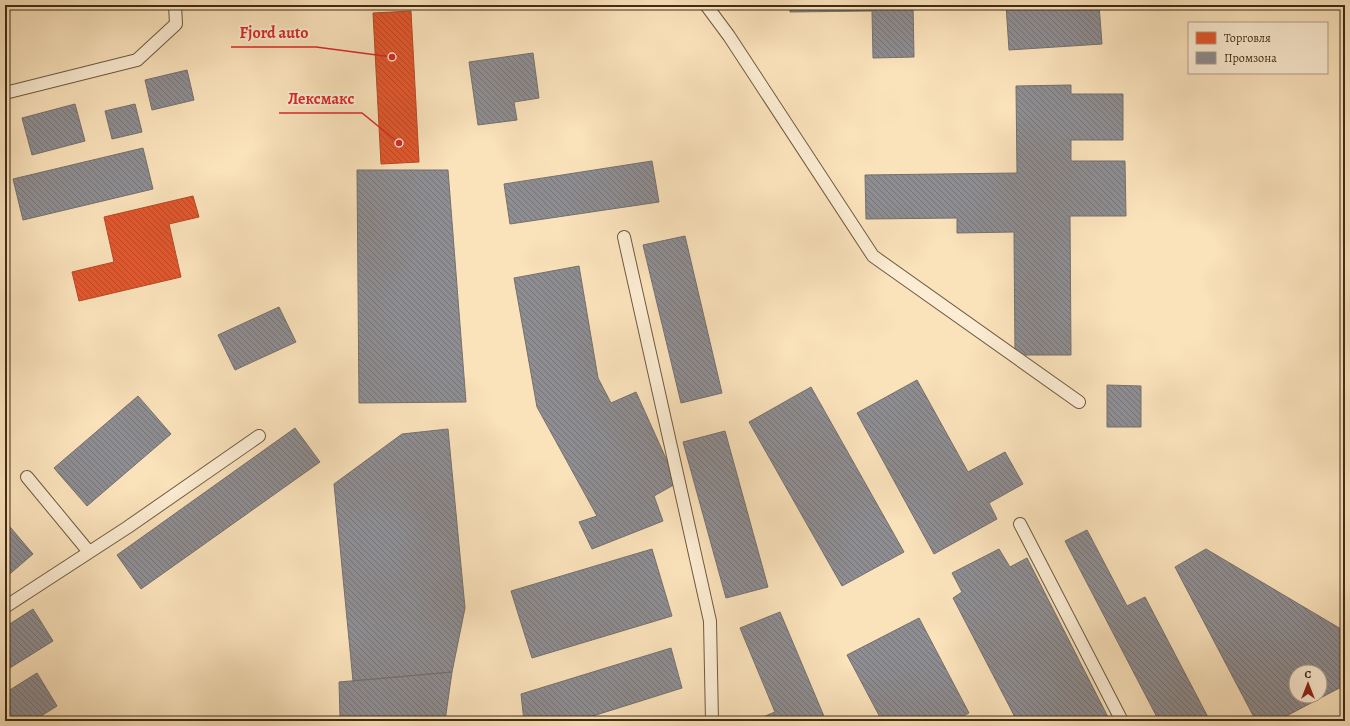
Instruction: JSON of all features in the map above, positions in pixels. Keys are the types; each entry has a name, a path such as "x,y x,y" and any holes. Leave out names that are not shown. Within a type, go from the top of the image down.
{"lane":[{"path":"5,93 137,60 176,24 175,5"},
{"path":"706,5 733,43 873,256 1079,402"},
{"path":"624,237 710,621 712,721"},
{"path":"5,607 259,436"},
{"path":"27,477 88,552"},
{"path":"1020,524 1122,721"}],"building: Торговля":[{"path":"411,11 419,162 381,164 373,13"},
{"path":"193,196 199,217 169,224 181,277 79,301 72,272 114,262 104,217"}],"building: Промзона":[{"path":"790,5 913,5 914,57 873,58 872,11 790,12"},
{"path":"1006,5 1099,5 1102,44 1009,50"},
{"path":"533,53 539,98 514,102 517,120 478,125 469,62"},
{"path":"187,70 194,100 152,110 145,80"},
{"path":"1071,85 1071,94 1123,94 1123,140 1071,140 1071,161 1125,161 1126,216 1070,216 1071,355 1015,355 1014,232 957,233 957,218 866,219 865,175 1017,173 1016,86"},
{"path":"75,104 85,141 32,155 22,118"},
{"path":"135,104 142,132 112,139 105,111"},
{"path":"143,148 153,189 23,220 13,179"},
{"path":"652,161 659,202 510,224 504,184"},
{"path":"357,170 448,170 466,402 359,403"},
{"path":"685,236 722,393 681,403 643,245"},
{"path":"579,266 598,378 611,403 636,392 677,483 654,496 663,521 592,549 579,522 597,516 537,407 514,278"},
{"path":"279,307 296,342 235,370 218,335"},
{"path":"917,380 968,472 1005,452 1023,484 989,503 997,519 934,554 857,413"},
{"path":"1107,385 1141,386 1141,427 1107,427"},
{"path":"811,387 904,552 842,586 749,422"},
{"path":"138,396 171,434 87,506 54,468"},
{"path":"295,428 320,462 141,589 117,555"},
{"path":"448,429 465,608 452,672 353,681 334,484 402,434"},
{"path":"725,431 768,587 726,598 683,442"},
{"path":"5,521 33,554 5,578"},
{"path":"1087,530 1127,606 1145,597 1210,721 1159,721 1065,541"},
{"path":"652,549 672,616 532,658 511,591"},
{"path":"999,549 1010,567 1027,558 1110,721 1017,721 953,598 962,592 952,573"},
{"path":"1206,549 1341,629 1345,636 1345,685 1328,694 1328,664 1288,664 1288,704 1309,704 1277,721 1256,721 1175,567"},
{"path":"33,609 53,641 5,671 5,627"},
{"path":"780,612 826,721 753,721 775,712 740,628"},
{"path":"919,618 969,713 954,721 882,721 847,655"},
{"path":"671,648 682,688 577,721 524,721 521,694"},
{"path":"452,672 445,721 304,721 340,717 339,682"},
{"path":"37,673 57,706 33,721 5,721 5,693"}],"place":[{"name":"Fjord auto","path":"392,57"},
{"name":"Лексмакс","path":"399,143"}]}
